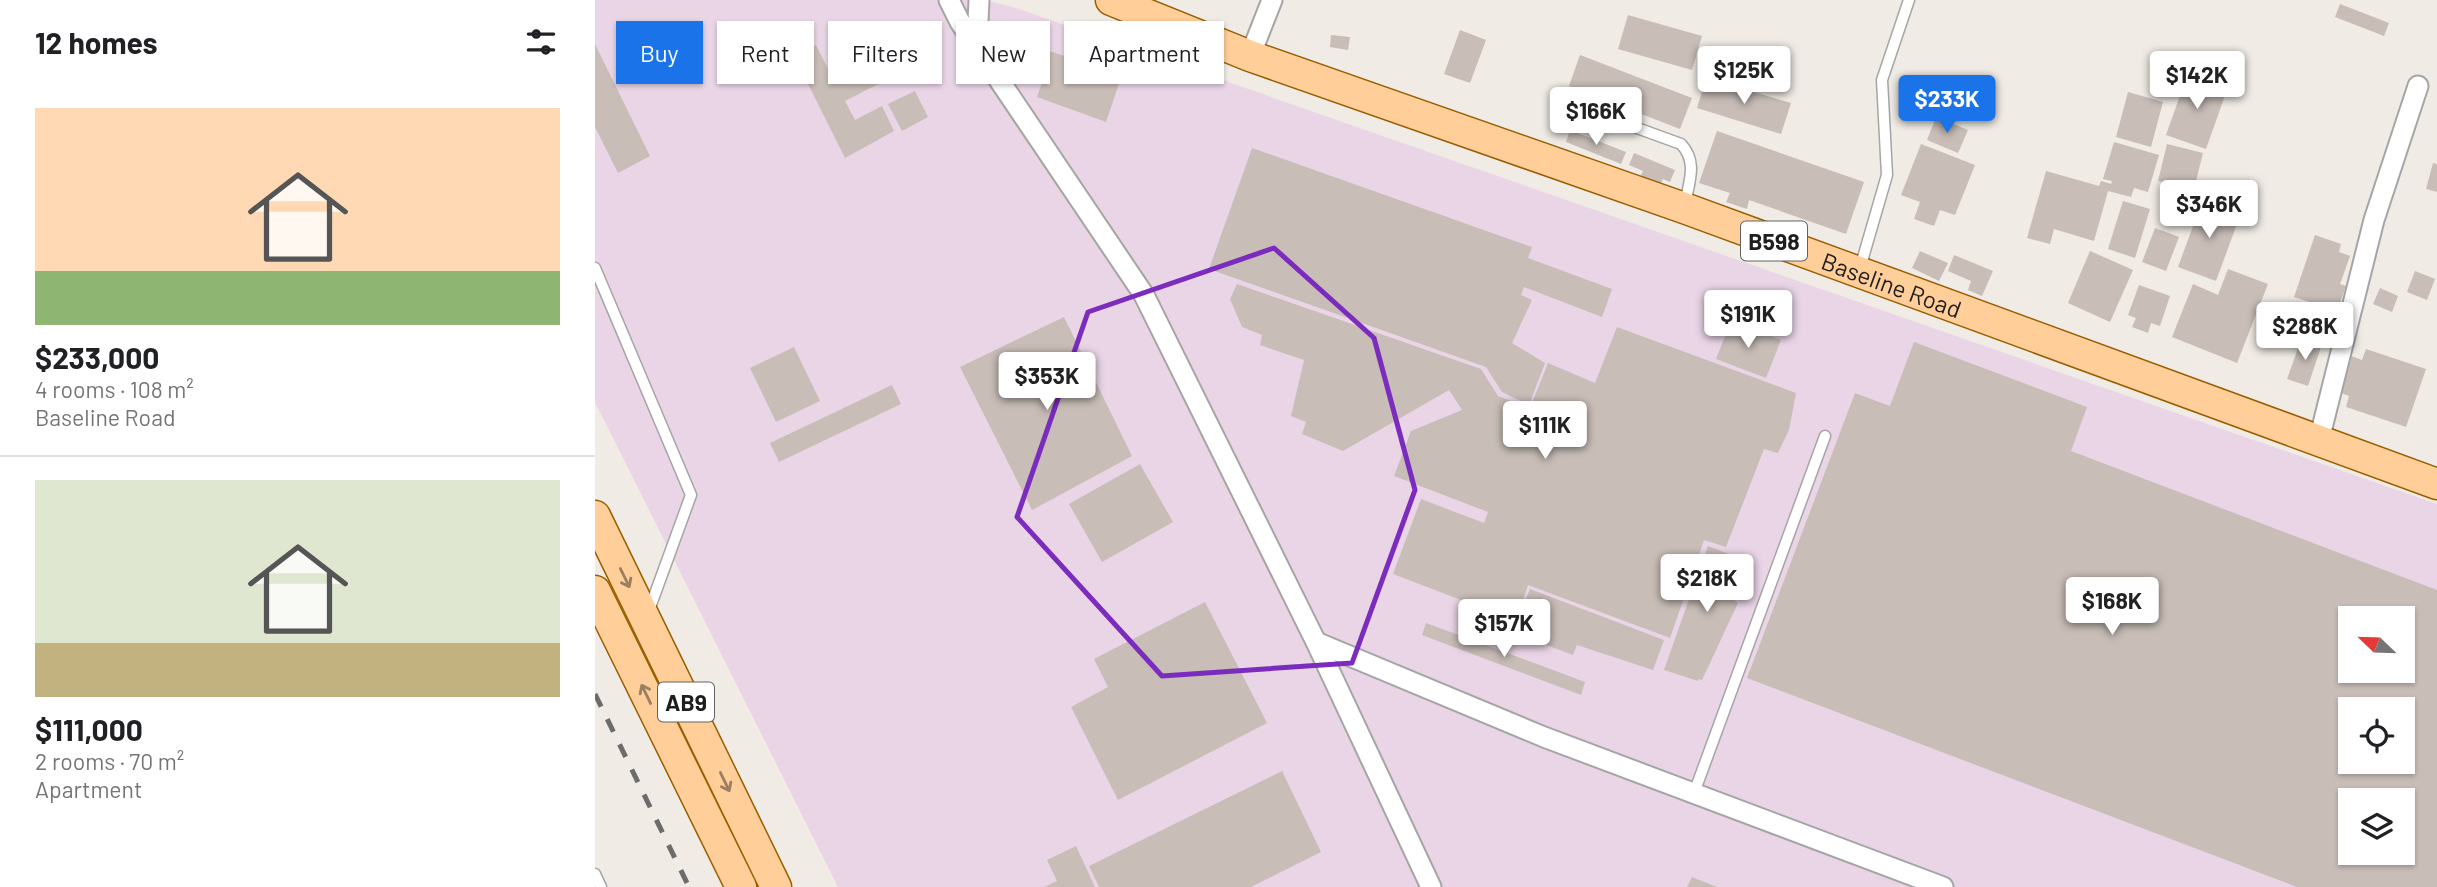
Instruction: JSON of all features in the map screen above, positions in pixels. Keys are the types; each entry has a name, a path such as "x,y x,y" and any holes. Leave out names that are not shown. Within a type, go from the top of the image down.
{"main road":[{"name":"Baseline Road","path":"1111,0 1250,56 1684,208 2437,484"},
{"name":"AB9","path":"595,516 776,887"},
{"name":"AB9","path":"595,591 741,887"}],"street":[{"path":"950,0 960,21"},
{"path":"978,21 979,0"},
{"path":"1250,56 1272,0"},
{"path":"1004,84 1144,295 1316,642 1431,887"},
{"path":"2319,440 2374,220 2418,86"},
{"path":"1316,642 1544,737 1943,887"}],"lane":[{"path":"1859,272 1887,175 1882,80 1909,0"},
{"path":"1571,104 1681,144 1691,155 1692,169 1684,208"},
{"path":"595,268 691,495 646,620"},
{"path":"1694,793 1825,436"},
{"path":"595,874 601,887"}],"highlighted area":[{"path":"1274,248 1374,338 1415,490 1352,663 1162,676 1017,517 1088,312"}],"shaded area":[{"path":"595,0 985,0 1016,8 1064,25 1064,84 1224,84 1224,81 2437,504 2437,887 838,887 595,402"}],"building":[{"path":"2340,4 2389,23 2384,36 2335,17"},
{"path":"1628,15 1702,36 1692,70 1618,49"},
{"path":"1460,30 1486,40 1470,83 1444,74"},
{"path":"1331,35 1350,37 1348,50 1330,47"},
{"path":"595,44 650,156 618,173 595,127"},
{"path":"816,45 828,69 828,84 878,84 845,101 855,120 882,106 894,131 845,158 808,84 814,84"},
{"path":"1050,51 1064,56 1064,84 1119,84 1106,122 1037,97 1041,84 1050,84"},
{"path":"1580,55 1692,98 1680,129 1569,86"},
{"path":"2188,73 2228,87 2206,149 2166,135"},
{"path":"1706,78 1791,103 1781,134 1697,108"},
{"path":"915,91 928,117 902,131 888,104"},
{"path":"2128,92 2163,102 2151,147 2116,137"},
{"path":"1936,117 1968,130 1958,153 1927,140"},
{"path":"1570,130 1626,152 1621,164 1566,142"},
{"path":"1717,131 1864,182 1846,234 1749,200 1747,209 1726,202 1730,193 1699,183"},
{"path":"2114,142 2159,155 2148,192 2134,188 2131,197 2108,191 2094,241 2054,229 2050,244 2027,238 2046,171 2099,186 2101,181 2111,184 2112,181 2103,179"},
{"path":"1921,144 1975,165 1955,215 1940,210 1934,226 1914,219 1920,202 1901,195"},
{"path":"2167,144 2203,153 2194,189 2158,181"},
{"path":"1252,148 1532,247 1528,258 1612,289 1602,317 1524,287 1521,295 1532,300 1512,343 1545,363 1529,405 1502,392 1486,367 1209,269"},
{"path":"1634,153 1675,170 1670,182 1663,179 1658,189 1639,180 1643,171 1629,165"},
{"path":"2433,163 2437,164 2437,192 2426,189"},
{"path":"2203,199 2241,213 2216,281 2178,267"},
{"path":"2123,201 2150,209 2135,258 2108,249"},
{"path":"2155,228 2179,237 2166,271 2142,262"},
{"path":"2315,235 2341,244 2339,252 2350,256 2340,284 2346,286 2337,311 2294,297"},
{"path":"1920,251 1948,263 1939,281 1912,268"},
{"path":"2090,251 2133,270 2110,322 2068,303"},
{"path":"1954,255 1993,271 1982,296 1968,290 1971,281 1948,271"},
{"path":"2228,269 2268,284 2237,363 2172,337 2193,284 2218,295"},
{"path":"2415,271 2435,279 2427,300 2407,292"},
{"path":"1237,284 1481,369 1498,396 1530,408 1548,363 1595,383 1617,327 1796,393 1789,430 1778,453 1764,449 1726,547 1704,540 1670,638 1528,585 1516,621 1393,574 1421,499 1484,523 1488,512 1394,476 1411,431 1462,410 1449,390 1343,451 1302,434 1306,422 1291,416 1304,360 1260,345 1262,335 1242,327 1230,299"},
{"path":"2139,285 2170,296 2160,326 2151,323 2148,333 2132,327 2136,318 2128,315"},
{"path":"2380,288 2398,296 2392,312 2373,304"},
{"path":"1064,317 1132,456 1032,510 960,367"},
{"path":"1731,321 1781,340 1766,378 1716,359"},
{"path":"2302,337 2322,344 2308,386 2287,379"},
{"path":"1914,342 2087,407 2071,451 2437,590 2437,887 2297,887 1747,678 1855,393 1890,406"},
{"path":"794,347 820,401 776,422 750,368"},
{"path":"2366,349 2426,369 2406,427 2346,407 2349,396 2339,392 2351,356 2362,360"},
{"path":"892,385 901,404 779,462 770,443"},
{"path":"1140,464 1173,522 1102,562 1069,504"},
{"path":"1708,546 1749,562 1735,601 1738,603 1702,680 1698,681 1664,670"},
{"path":"1530,589 1664,640 1653,670 1577,645 1573,655 1528,638 1532,627 1517,621"},
{"path":"1205,602 1267,723 1118,800 1071,707 1108,687 1094,659"},
{"path":"1426,623 1585,682 1581,695 1422,635"},
{"path":"1282,771 1321,852 1251,887 1099,887 1089,866"},
{"path":"1076,846 1095,887 1044,887 1057,881 1047,860"},
{"path":"1692,877 1717,887 1687,887"}],"railway":[{"path":"595,694 689,887"}]}
